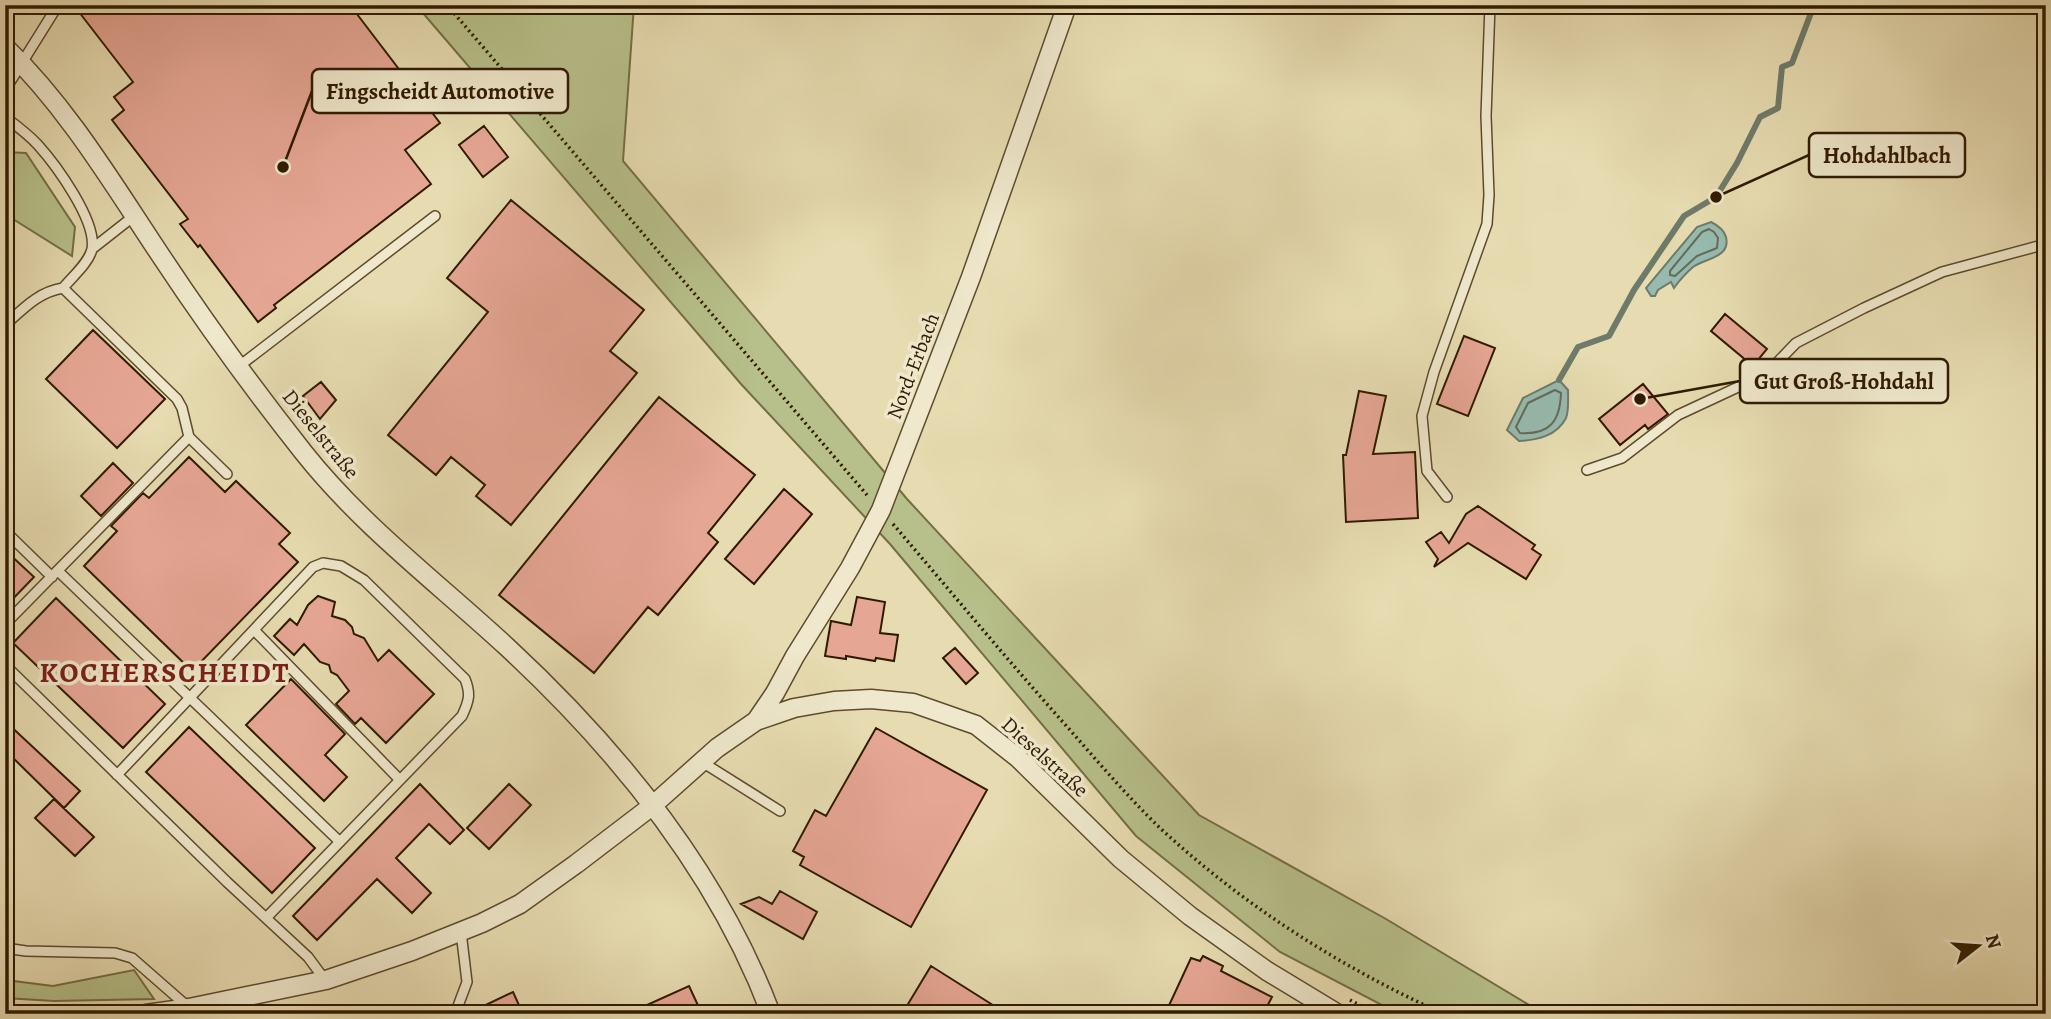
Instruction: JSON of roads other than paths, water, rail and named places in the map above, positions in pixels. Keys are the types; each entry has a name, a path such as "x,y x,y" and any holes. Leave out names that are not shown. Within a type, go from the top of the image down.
{"street":[{"name":"Nord-Erbach","path":"755,721 775,693 850,568 881,510 971,277 1067,5"},
{"name":"Dieselstraße","path":"5,47 22,63 77,129 206,323 328,481 555,693 611,754 652,806 698,872 734,931 771,1014"},
{"name":"Dieselstraße","path":"146,1014 189,1009 326,980 461,932 520,904 652,806 702,762 755,721 794,708 834,701 871,699 913,703 976,725 1018,758 1121,859 1190,916 1267,971 1338,1014"}],"lane":[{"path":"5,90 58,5"},
{"path":"1447,497 1427,471 1422,416 1434,372 1487,224 1489,195 1486,116 1490,5"},
{"path":"5,117 37,144 58,170 88,223 92,249"},
{"path":"5,325 37,297 62,288 92,249 134,216"},
{"path":"238,367 435,216"},
{"path":"1587,470 1622,458 1678,415 1766,374 1796,343 1864,308 1942,272 2046,244"},
{"path":"62,288 177,399 189,437 227,474"},
{"path":"5,624 189,437"},
{"path":"5,531 190,698 340,842"},
{"path":"117,775 313,567 323,563 341,566 364,580 465,679 470,692 462,716 267,918"},
{"path":"254,630 400,780"},
{"path":"5,665 308,957 326,980"},
{"path":"702,762 780,811"},
{"path":"461,932 467,982 458,1006 462,1014"},
{"path":"5,948 115,953 132,958 189,1009"}],"water":[{"path":"1711,222 1725,234 1725,249 1693,267 1674,288 1671,282 1658,290 1655,296 1651,296 1646,288 1697,227"},
{"path":"1559,380 1568,390 1566,418 1557,429 1546,436 1519,441 1507,430 1523,398"}],"waterway":[{"path":"1559,380 1578,347 1609,336 1634,290 1684,216 1716,197 1760,117 1778,108 1782,67 1792,63 1814,5"}],"place":[{"name":"Fingscheidt Automotive","path":"283,167"},
{"name":"Hohdahlbach","path":"1716,197"},
{"name":"Gut Groß-Hohdahl","path":"1640,399"}],"district":[{"name":"KOCHERSCHEIDT","path":"165,672"}]}
